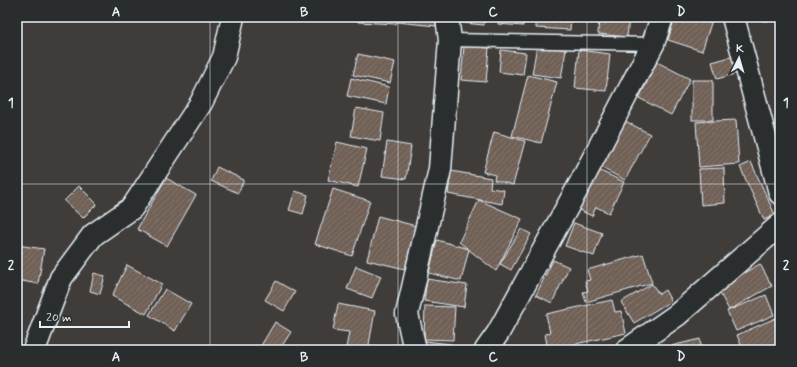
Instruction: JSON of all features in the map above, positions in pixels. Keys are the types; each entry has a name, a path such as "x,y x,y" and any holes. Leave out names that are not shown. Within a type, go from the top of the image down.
{"street":[{"path":"34,350 61,278 93,235 132,208 202,103 224,57 233,17"},
{"path":"415,350 407,314 440,169 450,40 447,17"},
{"path":"486,350 498,333 581,182 652,44 662,17"},
{"path":"733,17 780,193"},
{"path":"627,350 677,315 780,225"}],"lane":[{"path":"450,40 652,44"}],"building":[{"path":"358,17 396,17 396,24 358,22"},
{"path":"398,17 437,17 436,26 397,22"},
{"path":"455,17 485,17 484,25 454,22"},
{"path":"499,17 524,17 523,26 498,24"},
{"path":"536,17 571,17 570,30 536,28"},
{"path":"599,17 629,17 627,37 598,34"},
{"path":"675,17 713,17 702,51 668,40"},
{"path":"762,17 778,17 778,20 763,21"},
{"path":"537,45 566,50 561,78 532,74"},
{"path":"464,46 489,48 486,82 461,80"},
{"path":"501,50 526,53 523,75 499,72"},
{"path":"579,50 610,54 606,91 575,88"},
{"path":"358,54 395,62 390,83 353,75"},
{"path":"738,55 742,72 717,79 712,62"},
{"path":"657,62 690,79 671,115 639,98"},
{"path":"528,75 557,82 541,143 512,136"},
{"path":"351,78 389,87 386,104 347,96"},
{"path":"692,80 713,80 713,120 692,120"},
{"path":"356,108 384,113 380,141 351,136"},
{"path":"736,120 739,164 699,167 696,122"},
{"path":"625,121 650,134 625,180 600,167"},
{"path":"494,132 525,141 513,185 494,180 495,175 483,172"},
{"path":"337,142 367,149 358,187 328,180"},
{"path":"387,142 411,146 406,179 382,176"},
{"path":"751,162 775,215 764,220 740,167"},
{"path":"217,167 244,180 238,193 211,181"},
{"path":"724,168 725,203 701,205 699,169"},
{"path":"596,169 624,182 609,213 596,207 592,216 577,209"},
{"path":"451,171 491,178 490,188 504,190 502,204 448,194"},
{"path":"166,178 196,195 167,246 137,229"},
{"path":"79,186 97,204 83,218 64,201"},
{"path":"333,189 370,201 352,256 315,244"},
{"path":"295,191 308,195 303,214 289,210"},
{"path":"479,200 522,219 496,271 459,242"},
{"path":"378,216 416,226 405,269 367,260"},
{"path":"574,223 602,233 594,256 565,246"},
{"path":"521,229 531,234 511,270 500,264"},
{"path":"437,240 469,249 461,281 429,273"},
{"path":"17,245 44,249 38,284 17,280"},
{"path":"643,254 652,283 586,302 583,292 588,291 585,281 590,280 587,270"},
{"path":"553,260 569,267 552,303 536,295"},
{"path":"760,264 772,286 729,310 717,288"},
{"path":"127,265 162,284 146,314 112,296"},
{"path":"356,266 381,276 372,298 347,289"},
{"path":"94,273 105,276 100,294 90,291"},
{"path":"427,279 467,285 464,307 424,301"},
{"path":"276,281 295,292 284,311 265,300"},
{"path":"652,284 659,294 665,290 671,301 634,323 621,302"},
{"path":"165,289 191,304 175,331 149,315"},
{"path":"766,295 774,315 736,331 727,311"},
{"path":"612,300 615,312 621,311 626,333 548,350 545,334 550,333 546,314"},
{"path":"338,304 375,311 368,350 346,348 349,332 333,330"},
{"path":"425,306 455,307 453,340 424,339"},
{"path":"778,317 780,321 780,332 778,333 780,337 780,350 743,350 737,335"},
{"path":"275,322 291,332 280,349 281,350 259,349"},
{"path":"700,339 701,346 687,350 672,350 671,346"},
{"path":"425,341 451,344 451,350 424,350"}]}
